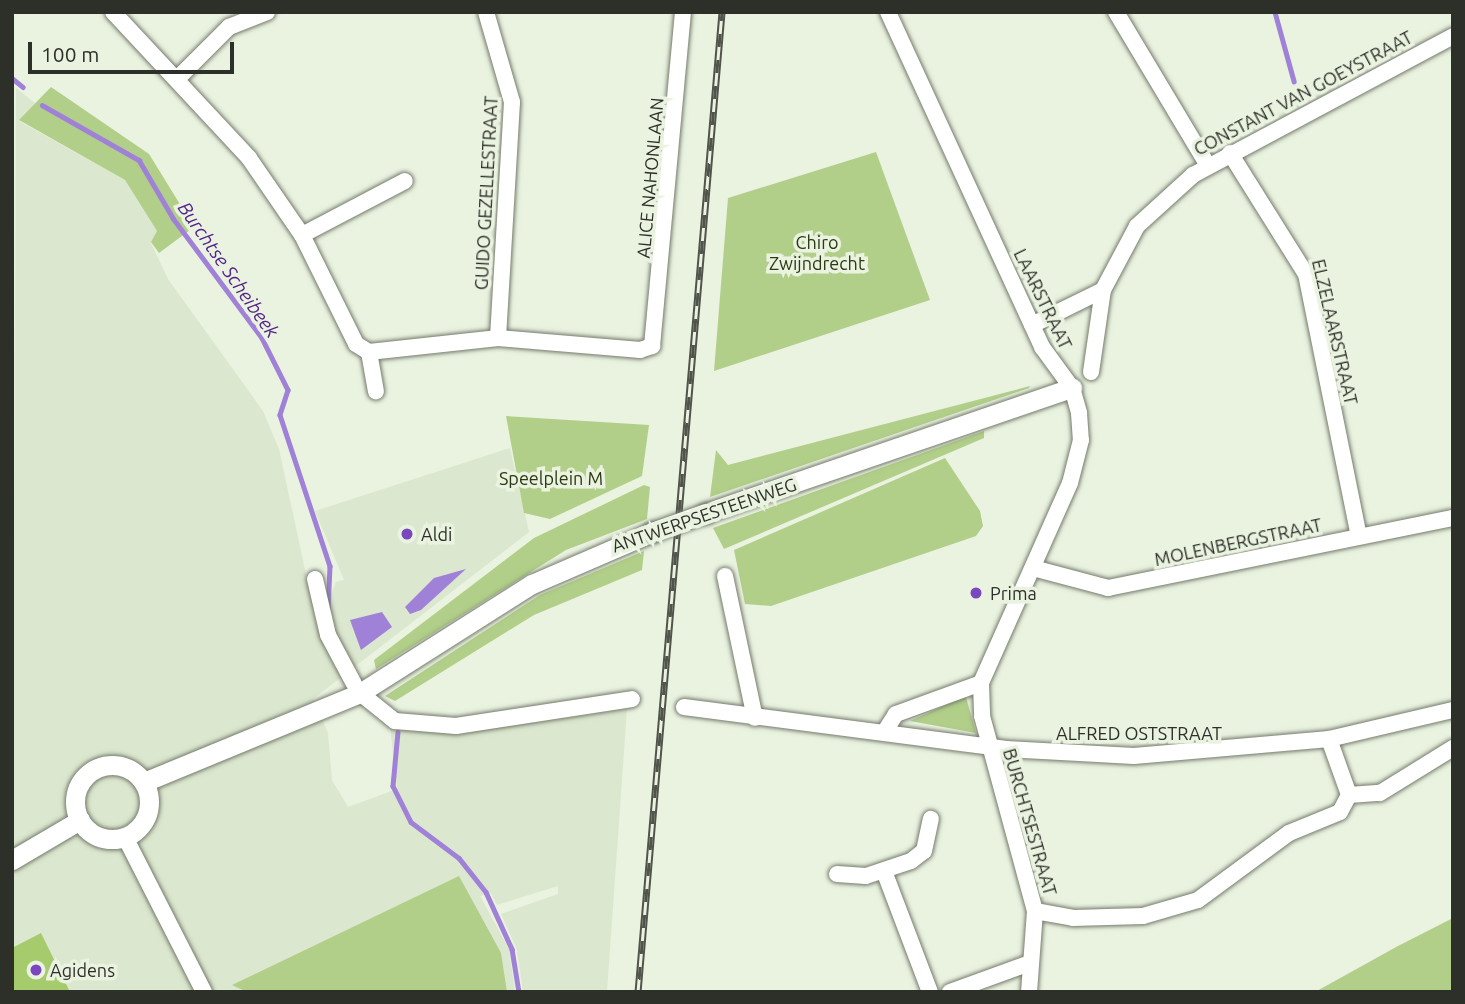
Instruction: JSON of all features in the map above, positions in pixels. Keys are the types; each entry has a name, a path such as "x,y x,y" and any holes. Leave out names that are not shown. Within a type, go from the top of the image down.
{"street":[{"path":"113,12 179,77 249,158 302,235 356,344 369,352 498,338"},
{"path":"179,77 229,27 267,12"},
{"name":"GUIDO GEZELLESTRAAT","path":"486,12 512,102 498,338"},
{"name":"ALICE NAHONLAAN","path":"498,338 640,350 652,346 683,12"},
{"name":"LAARSTRAAT","path":"888,12 1032,325 1072,388 1081,440 1032,568 981,682"},
{"path":"1116,12 1208,166"},
{"name":"CONSTANT VAN GOEYSTRAAT","path":"1091,372 1103,290 1148,212 1208,166 1230,153 1453,36"},
{"name":"ELZELAARSTRAAT","path":"1230,153 1306,274 1359,537"},
{"path":"302,235 405,181"},
{"path":"1032,325 1103,290"},
{"path":"369,352 376,391"},
{"name":"ANTWERPSESTEENWEG","path":"145,782 357,689 544,577 652,532 1072,388"},
{"name":"MOLENBERGSTRAAT","path":"1032,568 1108,588 1453,518"},
{"path":"725,576 755,718"},
{"path":"315,579 328,635 357,689 395,721 456,726 632,699"},
{"path":"885,731 896,714 981,682 990,747"},
{"name":"BURCHTSESTRAAT","path":"684,707 755,718 885,731 990,747 1035,911 1073,918 1143,916 1198,900 1289,833 1340,812 1349,795"},
{"name":"ALFRED OSTSTRAAT","path":"990,747 1177,755 1329,739 1453,710"},
{"path":"1329,739 1349,795 1380,793 1453,748"},
{"path":"120,765 145,782 147,817 125,837 97,836 80,820 77,791 98,768 120,765"},
{"path":"836,874 884,871 924,851 930,819"},
{"path":"12,860 80,820"},
{"path":"125,837 204,992"},
{"path":"884,871 930,992"},
{"path":"1029,992 1035,911"},
{"path":"950,992 1030,963"}],"shaded area":[{"path":"16,88 36,104 19,121 125,180 157,231 151,243 168,279 263,411 279,449 318,630 336,582 344,580 315,511 510,448 529,532 313,699 328,733 332,780 348,807 397,789 390,726 487,729 627,709 607,992 523,992 517,950 501,914 558,894 558,886 497,905 491,893 480,896 509,949 515,992 12,992"},
{"path":"466,569 421,610 410,614 405,607 434,578"},
{"path":"382,612 392,627 361,650 350,620"}],"green space":[{"path":"51,87 149,154 194,227 159,253 151,242 157,231 125,180 19,120"},
{"name":"Chiro Zwijndrecht","path":"876,152 930,300 714,371 728,198"},
{"path":"1030,386 710,497 716,450 728,465"},
{"name":"Speelplein M","path":"506,416 649,425 642,476 550,519 524,513"},
{"path":"984,431 984,438 724,549 713,528"},
{"path":"945,458 980,511 983,526 976,536 771,606 745,604 734,550"},
{"path":"644,485 650,487 647,519 566,550 376,669 374,660 534,538"},
{"path":"644,551 642,570 534,615 395,701 385,696 540,595"},
{"path":"964,697 976,733 910,721"},
{"path":"459,876 501,953 507,992 247,992 232,985"},
{"path":"1453,918 1453,992 1315,992 1398,946"}],"building":[{"name":"Agidens","path":"41,933 70,992 12,992 12,948"}],"waterway":[{"path":"1275,12 1294,81"},
{"name":"Burchtse Scheibeek","path":"12,78 23,87"},
{"name":"Burchtse Scheibeek","path":"42,105 139,160 173,218 262,338 288,390 280,415 330,566 328,612"},
{"name":"Burchtse Scheibeek","path":"398,732 393,786 411,822 459,858 486,892 512,949 519,992"}],"railway":[{"path":"638,992 722,12"}],"place":[{"name":"Aldi","path":"407,534"},
{"name":"Prima","path":"976,593"},
{"name":"Agidens","path":"36,970"}]}
